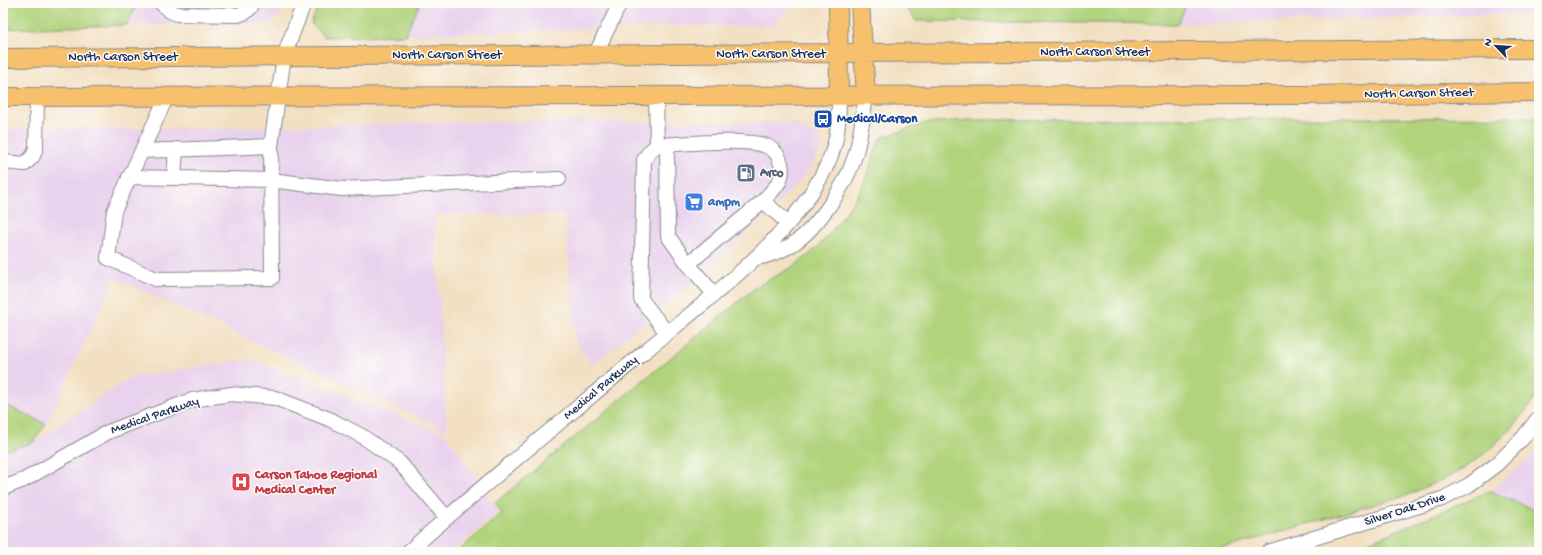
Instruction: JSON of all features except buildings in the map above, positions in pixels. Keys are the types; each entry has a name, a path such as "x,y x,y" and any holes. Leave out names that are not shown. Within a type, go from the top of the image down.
{"main road":[{"path":"838,3 839,96"},
{"path":"860,3 866,95"},
{"name":"North Carson Street","path":"3,58 1539,49"},
{"name":"North Carson Street","path":"3,97 1303,95 1539,92"}],"street":[{"path":"161,3 170,11 177,14 238,14 246,12 251,7"},
{"path":"167,96 114,211 108,258 156,279 272,278 271,146 284,56 304,3"},
{"path":"595,55 620,3"},
{"name":"Medical Parkway","path":"756,258 787,248 803,237 840,188 855,157 862,129 866,95"},
{"path":"656,96 662,145 668,236 688,264 714,294"},
{"name":"Medical Parkway","path":"408,552 756,258 802,206 832,154 839,129 839,96"},
{"path":"3,162 25,164 33,156 36,148 37,97"},
{"path":"667,333 641,299 644,160 649,152 662,145 735,142 764,145 773,149 783,167 780,181 763,201 688,264"},
{"path":"142,151 271,146"},
{"path":"174,178 176,150"},
{"path":"129,177 272,180 342,189 559,179"},
{"path":"763,201 788,222"},
{"name":"Medical Parkway","path":"3,488 24,480 108,432 192,400 231,394 275,398 329,419 362,436 400,463 447,518"},
{"name":"Silver Oak Drive","path":"1268,552 1442,499 1469,485 1534,433 1539,417"}],"shaded area":[{"path":"138,3 288,3 270,24 127,25"},
{"path":"420,3 795,3 772,26 671,26 405,35"},
{"path":"1187,3 1539,3 1539,13 1178,24"},
{"path":"511,121 795,123 822,140 821,149 804,177 761,220 686,288 592,365 576,342 565,214 434,215 447,430 115,278 46,424 3,404 3,129 237,128"},
{"name":"Carson Tahoe Regional Medical Center","path":"250,359 446,434 499,512 452,552 3,552 3,451 32,443 131,377"},
{"path":"1539,447 1539,512 1490,491 1534,455"}],"green space":[{"path":"3,3 138,3 127,25 3,29"},
{"path":"320,3 420,3 405,35 324,37 311,23"},
{"path":"903,3 1187,3 1178,24 916,21"},
{"path":"1539,117 1539,388 1532,403 1511,429 1484,454 1458,472 1410,494 1212,552 457,552 502,513 495,503 755,288 807,257 833,230 848,210 867,177 875,150 881,138 925,123 969,120"},
{"path":"3,404 46,424 32,443 3,451"},
{"path":"1490,491 1539,512 1539,552 1332,552 1372,541"}],"place":[{"name":"Medical/Carson","path":"823,119"},
{"name":"Arco","path":"746,173"},
{"name":"ampm","path":"694,202"},
{"name":"Carson Tahoe Regional Medical Center","path":"241,482"}]}
